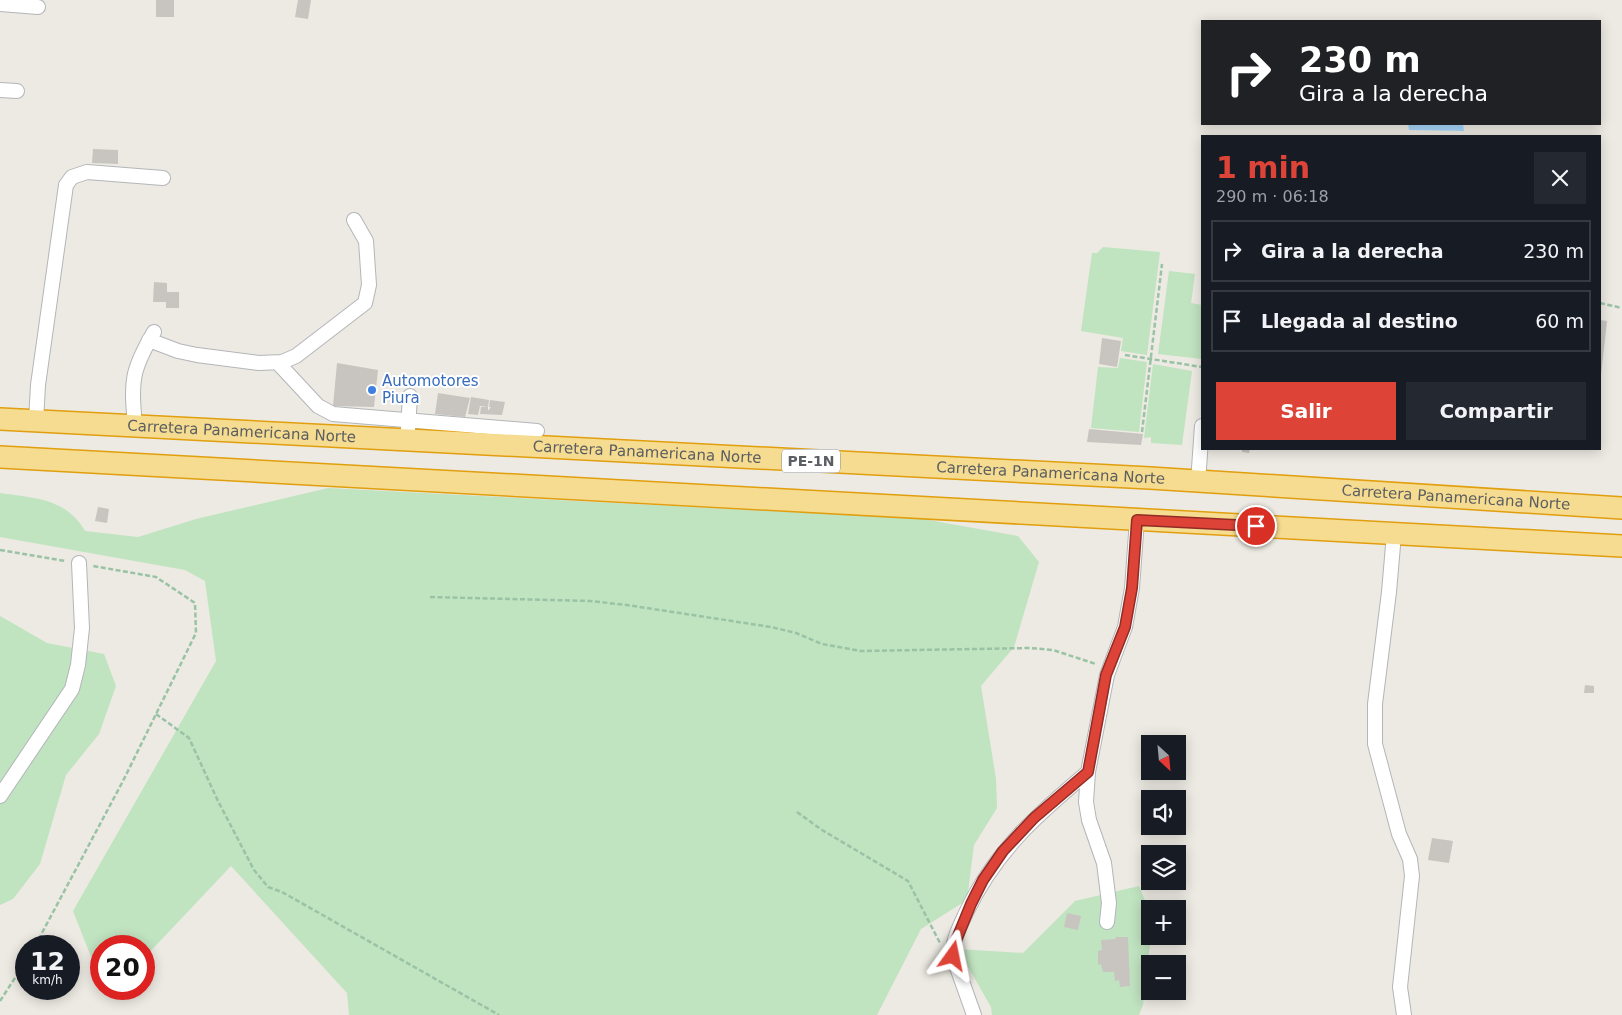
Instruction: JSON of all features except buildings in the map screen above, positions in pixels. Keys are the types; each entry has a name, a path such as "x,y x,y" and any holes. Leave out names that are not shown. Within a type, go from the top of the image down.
{"highway":[{"name":"Carretera Panamericana Norte","path":"0,419 135,426 408,431 1622,508"},
{"path":"0,457 1622,546"}],"lane":[{"path":"0,4 38,7"},
{"path":"0,90 17,91"},
{"path":"36,421 38,385 66,185 72,177 87,172 163,178"},
{"path":"135,426 134,369 151,336 178,352 259,363 278,363 296,356 365,303 369,286 366,242 354,220"},
{"path":"278,363 318,406 333,414 408,431 537,430"},
{"path":"408,431 410,396"},
{"path":"1198,482 1201,440"},
{"path":"1107,922 1109,903 1104,863 1089,820 1086,802 1088,772 1109,669 1125,627 1132,588 1137,520"},
{"path":"1394,534 1375,704 1375,734 1382,775 1399,834 1410,859 1412,876 1400,987 1404,1015"},
{"path":"0,796 72,689 78,665 82,628 79,563"},
{"path":"974,1015 953,956 953,948 960,926 983,880 1003,851 1034,818 1088,772"}],"path":[{"path":"1142,432 1162,264"},
{"path":"1601,303 1622,308"},
{"path":"1125,355 1201,367"},
{"path":"0,550 156,577 195,603 196,633 41,935"},
{"path":"430,597 590,601 627,605 772,627 796,633 822,644 860,651 1046,649 1078,657 1109,669"},
{"path":"156,714 189,738 218,801 250,863 268,887 282,892 499,1015"},
{"path":"797,812 806,820 908,881 938,940 945,946 953,948"},
{"path":"0,1000 15,978"}],"green space":[{"path":"1103,247 1160,252 1147,355 1121,351 1123,338 1081,331 1092,253 1097,253"},
{"path":"1169,271 1195,274 1191,303 1201,305 1201,359 1158,354"},
{"path":"1120,358 1147,362 1139,432 1091,428 1098,367 1118,368"},
{"path":"1153,364 1192,371 1182,445 1151,443 1151,437 1144,438"},
{"path":"328,488 923,519 1018,536 1039,562 1014,647 981,686 996,779 997,808 974,845 967,900 921,929 877,1015 349,1015 347,993 231,866 155,946 155,935 90,935 90,954 73,911 216,661 205,581 185,570 0,537 0,493 37,499 59,506 77,520 85,531 138,537 196,519"},
{"path":"0,616 47,643 104,654 116,686 99,734 66,775 40,864 13,899 0,905"},
{"path":"1139,886 1145,900 1141,900 1141,945 1150,945 1149,955 1141,955 1141,1000 1144,1000 1139,1015 992,1015 991,1007 958,949 1023,953 1075,901"}],"water":[{"path":"1408,125 1463,125 1464,131 1409,130"}],"place":[{"name":"Automotores Piura","path":"372,390"}],"route":[{"path":"953,956 953,948 960,926 983,880 1003,851 1034,818 1088,772 1106,675 1120,644 1125,627 1132,588 1137,520 1256,526"}]}
